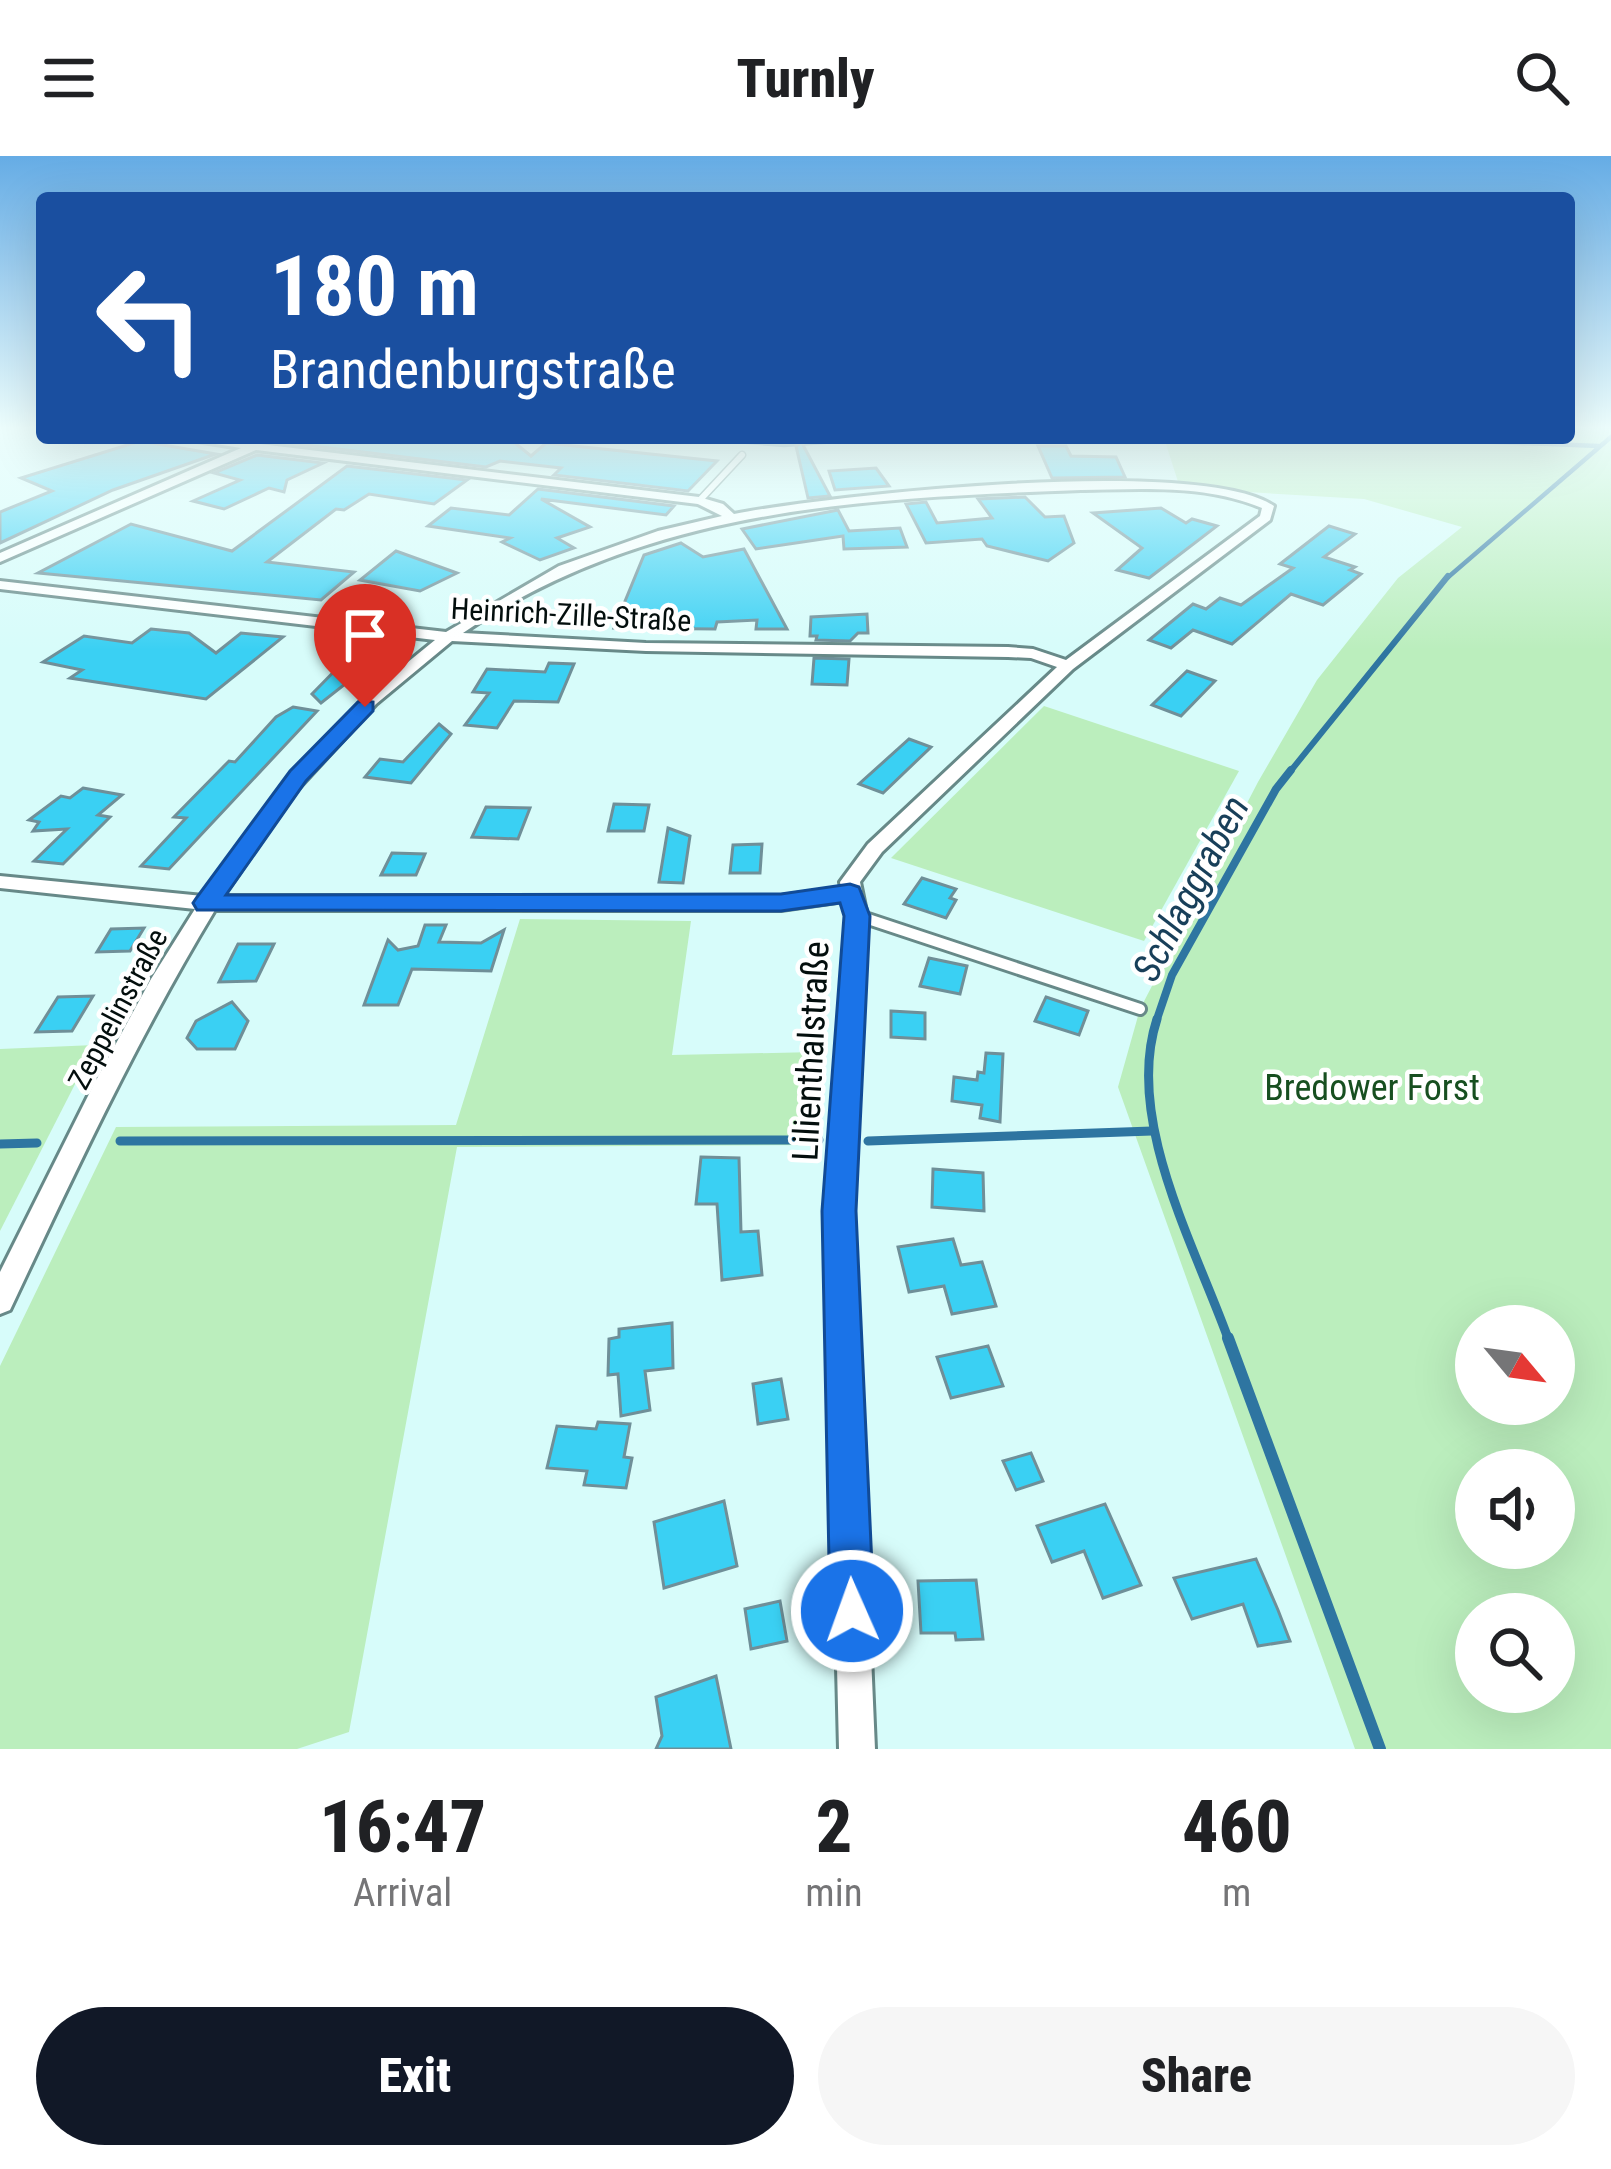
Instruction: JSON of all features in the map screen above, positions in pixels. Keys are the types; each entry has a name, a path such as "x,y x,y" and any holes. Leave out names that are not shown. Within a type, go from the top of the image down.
{"street":[{"path":"0,557 129,501"},
{"path":"700,501 719,507 730,517"},
{"name":"Zeppelinstraße","path":"0,1301 73,1151 206,903 298,776 365,707 446,637 501,601 567,567 642,540 730,517 857,501"},
{"name":"Lilienthalstraße","path":"857,1749 839,1211 854,872 1068,666 1267,517 1268,506 1259,501"},
{"name":"Heinrich-Zille-Straße","path":"0,585 446,637 646,647 1008,652 1033,654 1068,666"},
{"path":"0,882 206,903 853,904"}],"lane":[{"path":"853,904 1140,1010"}],"green space":[{"name":"Bredower Forst","path":"1372,501 1611,501 1611,1749 1355,1749 1118,1087 1140,1009 1258,782 1317,680 1398,578 1462,527"},
{"path":"1044,706 1239,771 1144,941 891,858"},
{"path":"520,919 691,921 672,1055 816,1052 811,1145 457,1147 349,1732 297,1749 0,1749 0,1366 116,1127 456,1125"},
{"path":"95,1045 0,1231 0,1049"}],"building":[{"path":"26,501 89,501 0,543 0,512"},
{"path":"194,501 240,501 224,509"},
{"path":"299,501 358,501 344,510 336,509 267,562 354,572 321,600 38,573 131,524 232,551"},
{"path":"524,501 545,501 590,527 557,538 574,548 540,560 502,542 510,538 428,526 451,508 509,515"},
{"path":"559,501 674,506 666,515"},
{"path":"980,501 1029,501 1045,517 1064,516 1074,543 1048,561 987,546 982,539 926,543 906,504 926,502 937,523 992,518"},
{"path":"1161,508 1186,523 1192,519 1217,526 1149,578 1117,570 1142,548 1093,513"},
{"path":"838,510 849,531 900,528 907,547 844,549 843,536 756,549 742,529"},
{"path":"1329,526 1355,534 1324,557 1355,567 1350,570 1361,574 1323,605 1291,594 1232,644 1193,630 1171,648 1149,640 1193,604 1206,609 1220,598 1241,605 1293,568 1280,564"},
{"path":"681,543 703,557 744,549 787,629 756,629 757,620 717,622 715,629 614,628 644,555"},
{"path":"396,551 457,573 420,591 360,580"},
{"path":"867,614 868,633 858,633 850,641 810,636 811,617"},
{"path":"151,629 189,633 216,653 241,633 283,637 206,699 70,678 82,670 43,662 84,636 132,643"},
{"path":"360,645 391,648 321,703 312,694"},
{"path":"814,658 849,659 847,685 812,684"},
{"path":"549,663 574,664 558,702 514,701 497,728 465,725 489,693 473,692 487,669 545,672"},
{"path":"1187,671 1215,681 1181,716 1152,705"},
{"path":"293,707 317,711 169,869 141,866 186,818 174,817 276,717"},
{"path":"439,724 451,734 411,783 365,777 380,759 403,762"},
{"path":"909,739 931,747 883,793 859,784"},
{"path":"83,788 122,795 98,815 110,817 63,864 34,861 67,829 33,831 39,822 29,820 61,796 70,798"},
{"path":"614,804 649,805 644,831 608,831"},
{"path":"486,807 530,808 518,839 472,837"},
{"path":"668,828 690,836 683,883 659,882"},
{"path":"762,844 760,873 730,873 733,845"},
{"path":"392,853 425,854 416,875 381,875"},
{"path":"922,878 956,889 946,918 904,904"},
{"path":"425,925 446,925 439,942 481,943 504,930 491,971 412,969 398,1005 364,1005 388,940 398,950 418,946"},
{"path":"144,928 130,951 97,952 111,929"},
{"path":"238,944 274,944 256,981 219,982"},
{"path":"929,958 967,966 960,994 920,986"},
{"path":"93,996 72,1031 36,1032 58,997"},
{"path":"1046,997 1088,1011 1079,1035 1035,1021"},
{"path":"232,1002 248,1021 235,1049 197,1049 187,1038 196,1021"},
{"path":"891,1011 925,1013 925,1039 891,1037"},
{"path":"986,1053 1003,1054 1000,1122 980,1118 982,1105 952,1101 954,1077 977,1080 978,1072 984,1073"},
{"path":"701,1157 739,1158 741,1232 758,1231 762,1275 722,1280 717,1204 696,1204"},
{"path":"933,1169 983,1173 984,1211 932,1207"},
{"path":"953,1239 961,1265 982,1262 996,1306 952,1314 944,1286 909,1292 898,1247"},
{"path":"672,1323 673,1368 645,1371 650,1410 621,1416 618,1374 608,1375 609,1339 619,1337 619,1329"},
{"path":"988,1346 1003,1386 951,1398 937,1357"},
{"path":"781,1379 788,1419 758,1424 753,1384"},
{"path":"598,1422 630,1424 624,1457 632,1458 626,1488 584,1485 587,1471 547,1468 557,1426 596,1429"},
{"path":"1031,1453 1043,1481 1016,1490 1003,1461"},
{"path":"724,1501 737,1566 664,1588 654,1522"},
{"path":"1105,1504 1141,1585 1103,1598 1084,1551 1052,1562 1037,1526"},
{"path":"1256,1559 1290,1641 1258,1646 1243,1604 1192,1619 1174,1578"},
{"path":"976,1580 983,1639 921,1633 918,1581"},
{"path":"780,1601 787,1641 751,1649 745,1609"},
{"path":"716,1676 731,1749 656,1749 662,1736 656,1697"}],"waterway":[{"name":"Schlaggraben","path":"1446,579 1536,501"},
{"name":"Schlaggraben","path":"1289,773 1448,576"},
{"name":"Schlaggraben","path":"1157,1019 1172,975 1291,770"},
{"name":"Schlaggraben","path":"1157,1019 1149,1058 1156,1140 1229,1341"},
{"path":"868,1141 1152,1131"},
{"path":"120,1141 819,1140"},
{"path":"0,1144 37,1143"},
{"name":"Schlaggraben","path":"1228,1338 1380,1749"}],"route":[{"path":"365,707 298,776 206,903 781,903 850,893 857,916 839,1211 852,1611"}]}
